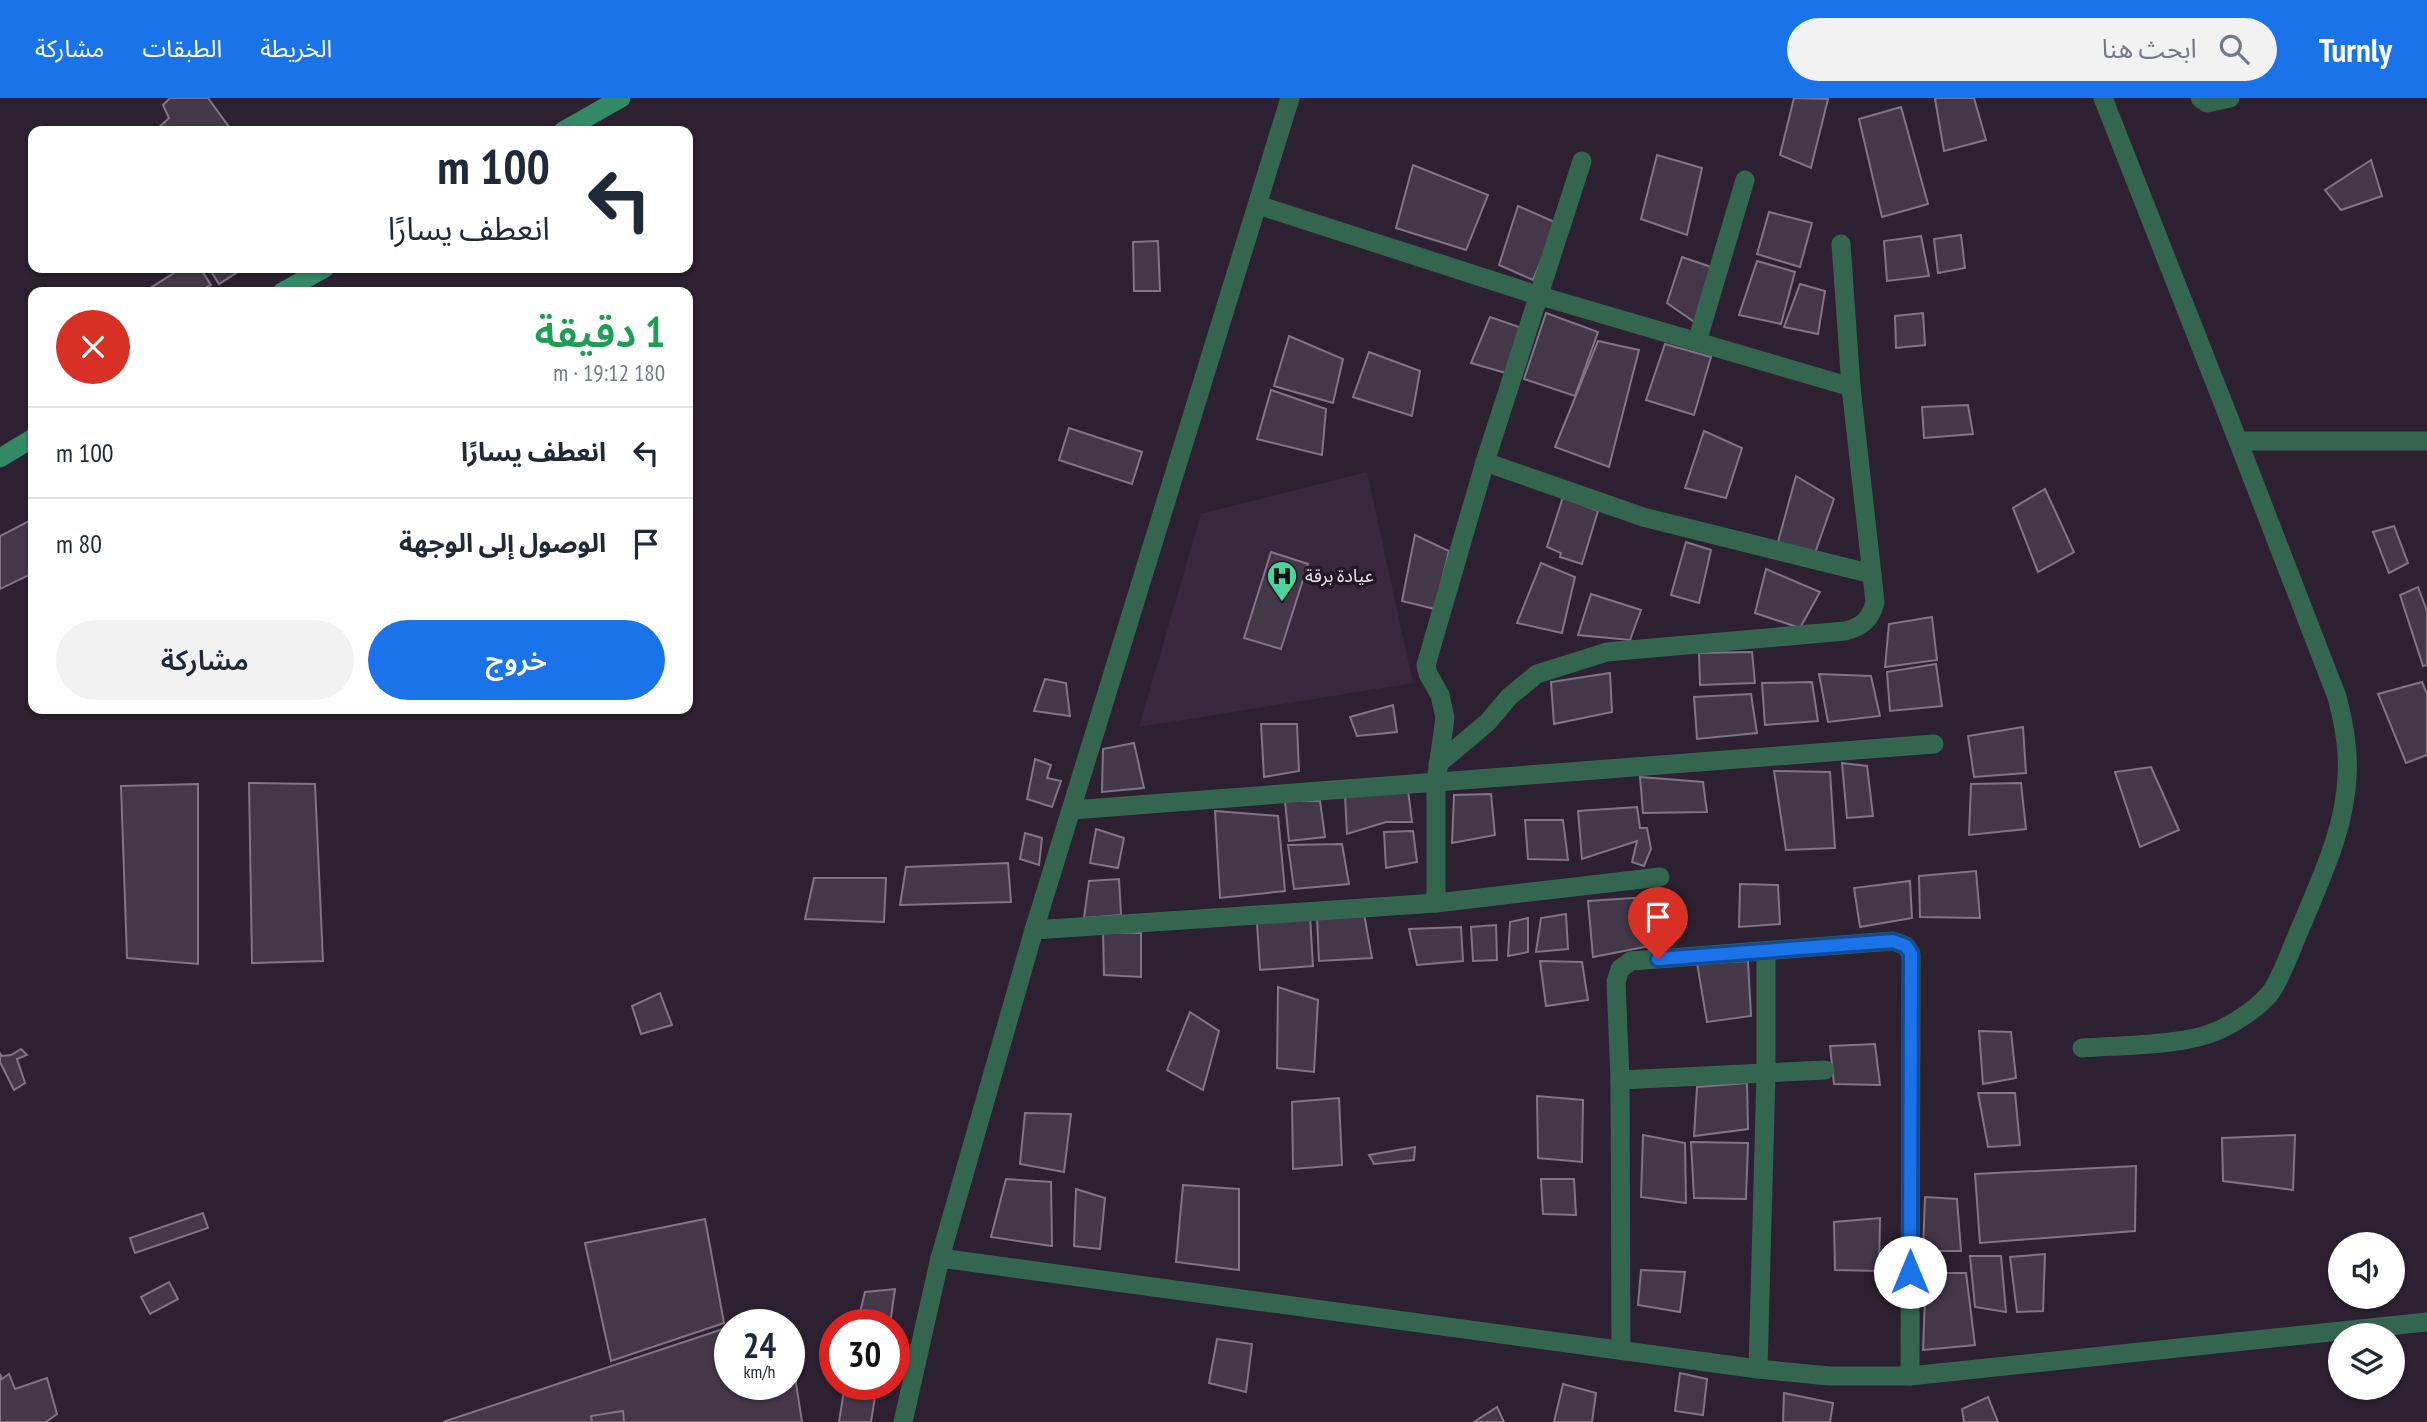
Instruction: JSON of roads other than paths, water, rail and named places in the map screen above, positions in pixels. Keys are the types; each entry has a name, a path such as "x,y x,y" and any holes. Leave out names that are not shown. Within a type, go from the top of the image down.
{"main road":[{"path":"572,126 621,98"},
{"path":"291,287 316,273"},
{"path":"0,458 28,441"}],"street":[{"path":"903,1422 940,1258 1034,930 1290,98"},
{"path":"2082,1048 2197,1038 2221,1029 2250,1010 2270,992 2291,950 2331,853 2343,814 2347,777 2344,723 2337,697 2103,98"},
{"path":"2200,98 2207,103 2230,98"},
{"path":"1436,903 1437,773 1445,718 1444,705 1426,665 1485,462 1582,161"},
{"path":"1697,342 1745,180"},
{"path":"1258,205 1537,295 1851,387"},
{"path":"1437,773 1509,697 1536,674 1607,652 1845,631 1859,628 1872,613 1875,602 1851,387 1841,244"},
{"path":"2238,441 2427,441"},
{"path":"1485,462 1643,517 1872,574"},
{"path":"1072,810 1437,773 1934,744"},
{"path":"1034,930 1436,903 1660,877"},
{"path":"1621,1349 1620,1080 1616,982 1620,969 1631,961 1893,941 1906,946 1911,954 1910,1376"},
{"path":"1758,1369 1766,1074 1766,951"},
{"path":"1620,1080 1825,1070"},
{"path":"940,1258 1758,1369 1829,1376 1910,1376 2427,1322"}],"place":[{"name":"عيادة برقة","path":"1282,603"}]}
